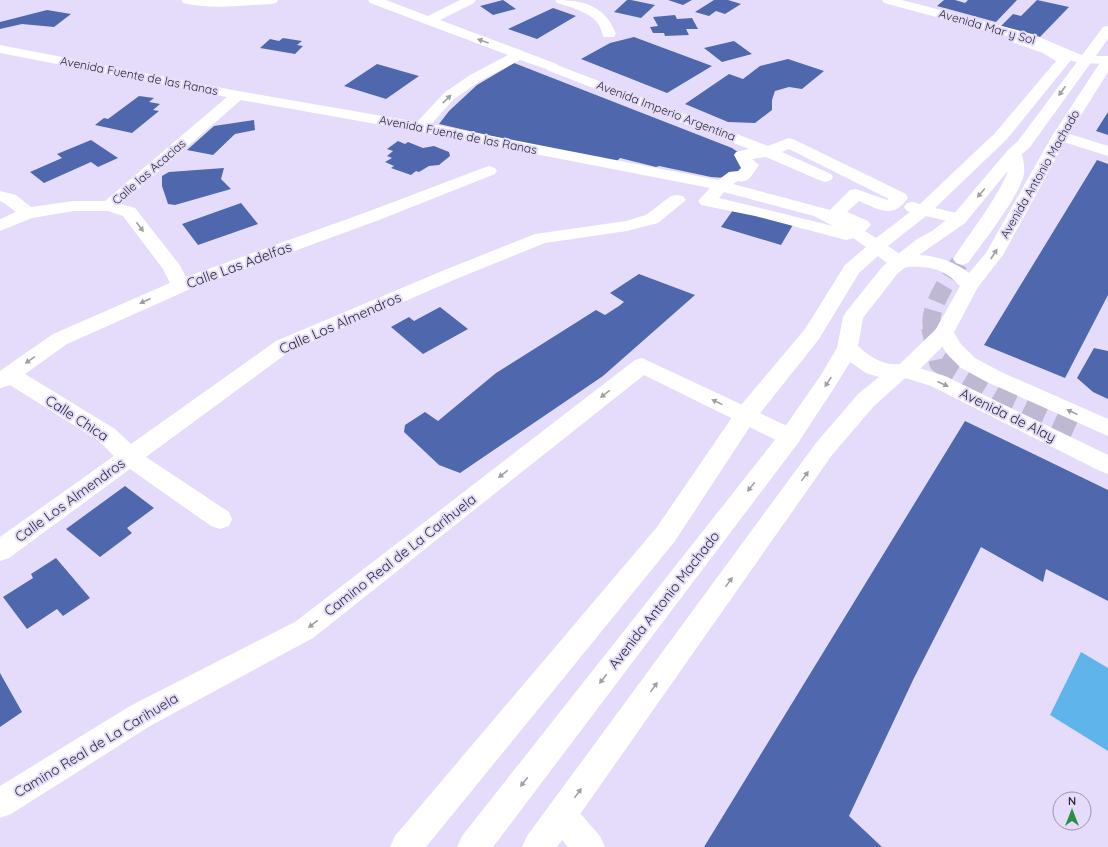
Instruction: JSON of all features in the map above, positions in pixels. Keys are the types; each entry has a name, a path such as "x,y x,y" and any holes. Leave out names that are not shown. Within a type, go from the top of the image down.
{"street":[{"path":"187,0 214,3 272,0"},
{"name":"Avenida Imperio Argentina","path":"374,0 520,54 768,152"},
{"path":"428,21 470,0"},
{"path":"561,0 590,10 606,23 609,34"},
{"name":"Avenida Mar y Sol","path":"888,0 1027,37 1074,57 1085,60 1108,61"},
{"name":"Avenida Antonio Machado","path":"901,262 923,243 938,235 959,219 1014,153 1024,144 1108,30"},
{"path":"406,847 666,534 745,416 812,334 852,268 923,210 1001,136 1064,60 1060,56 1038,46 1017,39"},
{"name":"Avenida Fuente de las Ranas","path":"0,49 238,95 421,127 720,186"},
{"path":"421,127 449,96 475,78 520,54"},
{"name":"Avenida Antonio Machado","path":"970,285 994,256 1060,136 1108,61"},
{"name":"Calle las Acacias","path":"0,226 28,213 74,206 109,206 238,95"},
{"path":"1060,136 1108,151"},
{"path":"789,143 900,198 893,202 889,207 856,194 836,214 862,225 846,236 736,206 708,201 720,186 735,175 742,177 751,165 746,164 742,155 768,152 789,143"},
{"path":"962,259 1005,197 1016,174 1014,153"},
{"name":"Calle Las Adelfas","path":"5,378 60,339 181,286 489,171"},
{"path":"0,196 10,199 28,213"},
{"name":"Calle Los Almendros","path":"0,551 282,346 449,274 541,238 627,226 652,219 677,200"},
{"path":"893,202 959,219"},
{"path":"109,206 128,212 172,268 181,286"},
{"path":"854,231 876,247 901,262"},
{"path":"538,847 562,816 824,449 866,400 902,372 944,333 970,285 959,273 944,265 922,260 901,262 890,270 853,317 847,348 862,362 879,370 902,372"},
{"name":"Avenida de Alay","path":"944,333 954,349 968,363 994,377 1108,428"},
{"name":"Avenida Antonio Machado","path":"473,847 790,437 830,380 847,348"},
{"name":"Camino Real de La Carihuela","path":"0,803 140,716 304,630 642,365 790,437"},
{"name":"Avenida de Alay","path":"902,372 938,381 1108,464"},
{"name":"Calle Chica","path":"5,378 29,388 106,435 129,457 220,520"},
{"path":"1073,432 1108,449"},
{"path":"562,816 589,847"}],"water":[{"path":"1081,652 1108,668 1108,751 1050,715"}],"building":[{"path":"503,0 516,9 493,15 480,6"},
{"path":"627,0 655,5 641,18 614,12"},
{"path":"668,0 692,0 683,5"},
{"path":"714,0 728,0 741,4 725,14 716,11 709,16 695,12"},
{"path":"944,0 955,0 965,3 968,0 1017,0 996,22 937,6"},
{"path":"1037,0 1069,7 1040,37 1001,26 1013,14 1021,16"},
{"path":"553,8 576,16 537,39 508,29"},
{"path":"47,10 71,14 54,27 22,24 0,29 0,22"},
{"path":"675,15 677,19 692,18 698,29 686,29 689,35 665,36 664,33 653,33 650,27 658,26 653,17"},
{"path":"634,37 712,66 667,93 581,59 610,43"},
{"path":"283,38 302,41 297,45 303,46 295,54 260,48 270,39 279,41"},
{"path":"734,41 752,54 722,62 704,48"},
{"path":"788,59 824,71 802,89 789,87 775,91 772,100 772,110 755,123 728,122 685,104 729,74 743,79 760,66"},
{"path":"514,63 732,148 742,155 751,165 725,178 711,177 659,166 656,167 620,158 617,161 513,141 439,124 449,111 477,85"},
{"path":"377,64 419,76 386,99 344,86"},
{"path":"139,96 154,98 149,102 160,104 153,110 159,111 132,133 95,125 104,118 108,119"},
{"path":"1108,112 1108,135 1096,131"},
{"path":"254,120 255,130 235,134 213,155 187,150 214,126"},
{"path":"91,140 118,158 98,167 91,162 44,183 30,172 62,158 57,154"},
{"path":"398,141 405,144 408,142 423,148 434,146 449,152 450,156 439,165 429,166 419,172 416,171 411,175 391,168 394,166 385,162 392,158 387,156 393,151 387,149"},
{"path":"1097,160 1108,164 1108,295 1065,378 984,345"},
{"path":"224,168 221,179 231,189 175,205 168,204 162,186 162,176 169,172"},
{"path":"241,203 258,224 198,245 182,224"},
{"path":"736,206 794,223 781,245 721,227"},
{"path":"639,274 695,295 603,376 460,473 439,465 404,432 405,425 425,412 438,421 496,373 596,310 605,315 619,306 624,302 610,293"},
{"path":"440,307 468,329 423,354 391,327 409,317 414,321"},
{"path":"1094,348 1108,351 1108,399 1093,392 1077,378"},
{"path":"965,421 1108,490 1108,601 1046,569 1043,582 981,547 914,678 849,816 882,847 704,847"},
{"path":"125,486 154,508 127,528 132,533 100,557 66,529"},
{"path":"56,558 90,598 63,616 57,609 27,629 3,597 33,578 31,574"},
{"path":"0,673 22,712 0,727"}],"tunnel":[{"path":"932,328 931,320 936,302 946,283 962,259"},
{"path":"932,327 940,362 1003,400 1073,432"}]}
